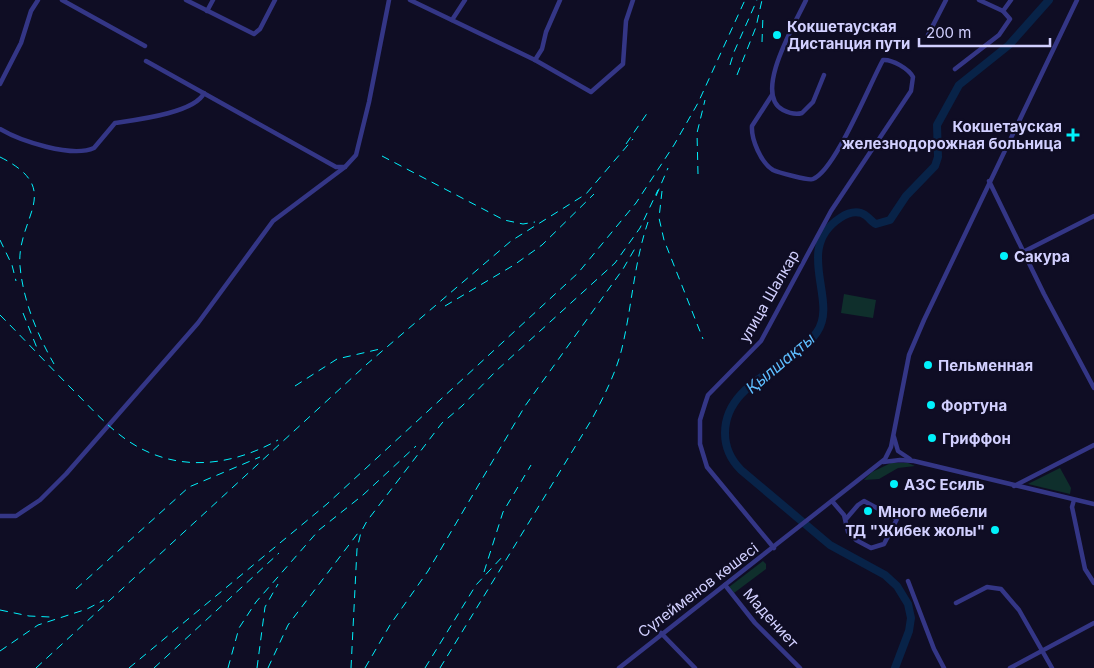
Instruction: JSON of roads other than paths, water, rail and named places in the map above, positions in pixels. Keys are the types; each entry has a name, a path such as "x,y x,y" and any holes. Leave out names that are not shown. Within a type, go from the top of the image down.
{"street":[{"path":"0,84 21,43 31,10 38,0"},
{"path":"62,0 145,46"},
{"path":"186,0 250,33 257,33 275,0"},
{"path":"207,11 213,0"},
{"path":"0,516 16,516 40,500 66,474 198,323 273,221 345,167 356,155 369,102 389,0"},
{"path":"410,0 535,60 591,92 622,64 626,21 633,0"},
{"path":"452,20 465,0"},
{"path":"535,60 542,49 546,32 560,0"},
{"path":"806,0 773,76 772,95 775,104 795,114 802,113 813,102 824,75"},
{"path":"928,35 946,0"},
{"path":"955,69 1000,34 1010,19 1003,11 979,0"},
{"path":"1003,11 1011,0"},
{"path":"882,462 891,447 892,431 909,355 935,295 1077,0"},
{"name":"улица Шалкар","path":"772,95 752,126 762,159 774,170 812,180 819,176 840,147 885,59 911,73 913,82 911,91 831,212 761,341 708,395 702,412 700,444 707,467 774,548"},
{"path":"146,61 336,166 345,167"},
{"path":"0,129 10,135 43,146 75,151 89,150 94,148 115,123 155,118 200,101 204,93"},
{"path":"989,181 1023,252 1094,388"},
{"path":"1023,252 1094,216"},
{"path":"892,431 898,451 914,461"},
{"path":"1014,486 1094,445"},
{"path":"882,462 914,461 1094,504"},
{"name":"Сүлейменов көшесі","path":"619,668 661,633 774,548 882,462"},
{"path":"1074,500 1072,507 1085,569 1094,583"},
{"path":"832,501 846,519 846,528 851,536 867,546 875,548 887,541 897,519 864,501 846,519"},
{"path":"908,581 934,649 944,668"},
{"name":"Мадениет","path":"725,585 755,623 800,668"},
{"path":"956,603 987,587 996,587 1005,592 1019,610 1052,668"},
{"path":"1010,668 1094,623"},
{"path":"661,633 695,668"}],"waterway":[{"name":"Қылшақты","path":"895,668 909,631 911,618 908,604 897,586 885,575 830,545 741,470 731,457 726,444 725,433 728,415 736,400 748,388 806,345 817,332 822,319 823,305 818,259 820,244 826,230 847,214 858,212 876,224 890,220 906,196 935,166 938,157 937,125 959,85 1009,45 1049,0"}],"railway":[{"path":"129,668 327,504 578,273 636,203 674,145 698,103 745,0"},
{"path":"730,65 757,0"},
{"path":"737,75 756,27 762,0"},
{"path":"762,42 763,15"},
{"path":"698,174 697,133 705,100"},
{"path":"626,144 648,112"},
{"path":"36,668 367,364 511,241 586,194 633,139"},
{"path":"382,156 504,220 523,224 535,222"},
{"path":"0,157 20,169 30,181 34,193 33,206 24,233 20,266 24,291 32,316 54,364"},
{"path":"656,196 668,168"},
{"path":"351,668 357,549 361,532 367,521 442,423 462,406 496,371 615,263 640,228 658,190"},
{"path":"662,191 659,218 664,240 703,339"},
{"path":"445,306 514,265 542,245 594,194"},
{"path":"440,668 592,419 605,393 622,348 639,253 648,222"},
{"path":"0,240 12,265 16,281"},
{"path":"365,668 390,625 428,571 525,406 623,269 637,245"},
{"path":"23,313 37,348"},
{"path":"0,315 104,422 142,449 161,457 200,463 240,456 278,440"},
{"path":"295,386 337,359 380,349"},
{"path":"228,668 239,628 256,602 319,530 363,495 416,446"},
{"path":"76,589 189,487 260,457"},
{"path":"484,572 503,512 531,465"},
{"path":"268,668 288,625 358,533"},
{"path":"154,668 279,553"},
{"path":"425,668 476,585 504,555"},
{"path":"257,668 265,607 278,584"},
{"path":"0,651 38,625 87,609 104,600"},
{"path":"0,610 29,616 50,617"}],"place":[{"name":"Кокшетауская Дистанция пути","path":"777,35"},
{"name":"Кокшетауская железнодорожная больница","path":"1073,135"},
{"name":"Сакура","path":"1004,256"},
{"name":"Пельменная","path":"928,365"},
{"name":"Фортуна","path":"931,405"},
{"name":"Гриффон","path":"932,438"},
{"name":"АЗС Есиль","path":"894,484"},
{"name":"Много мебели","path":"868,511"},
{"name":"ТД \"Жибек жолы\"","path":"995,530"}]}
